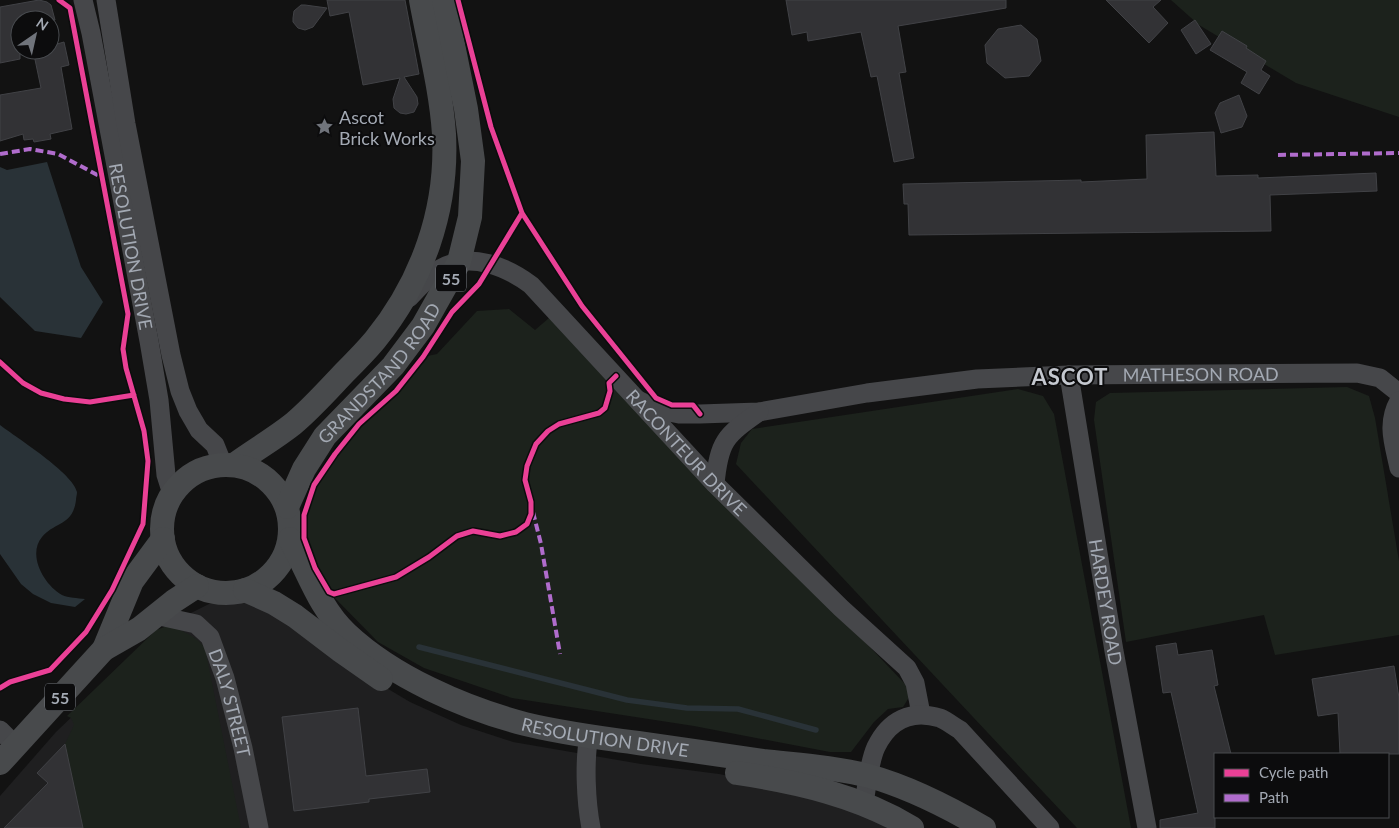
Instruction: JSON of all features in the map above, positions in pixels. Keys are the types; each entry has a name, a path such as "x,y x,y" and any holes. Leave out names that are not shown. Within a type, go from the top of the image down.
{"main road":[{"name":"GRANDSTAND ROAD","path":"229,465 292,424 321,397 374,341 396,312 413,282 430,245 438,209 443,172 444,134 440,98 421,0"},
{"name":"GRANDSTAND ROAD","path":"287,507 304,469 324,436 394,366 423,326 459,262 470,217 473,161 466,109 444,0"},
{"name":"55","path":"229,465 251,470 266,479 278,492 287,507 290,523 290,540 285,555 275,571 262,583 245,590 229,593 212,592 197,586 181,574 169,558 163,539 162,524 165,508 172,494 182,482 194,473 208,467 229,465"},
{"name":"55","path":"104,649 132,581 163,539"},
{"name":"RESOLUTION DRIVE","path":"290,540 301,559 316,593 346,633 368,651 421,684 494,715 587,743 764,777 831,792 864,803 912,828"},
{"name":"55","path":"5,746 104,649 139,628 197,586"},
{"name":"RESOLUTION DRIVE","path":"245,590 274,603 296,616 366,670 420,701 454,716 511,735 715,754 831,769 868,776 915,793 984,828"}],"street":[{"name":"RESOLUTION DRIVE","path":"83,0 93,42 148,331 159,400 166,475 172,494"},
{"name":"RESOLUTION DRIVE","path":"106,0 126,124 171,355 180,391 188,411 199,430 215,445 229,465"},
{"name":"RACONTEUR DRIVE","path":"396,312 424,282 441,269 459,262 491,264 517,274 531,286 715,484 841,608 907,668 916,683 922,714"},
{"name":"MATHESON ROAD","path":"638,400 659,410 679,414 760,412 867,393 977,379 1069,375 1357,373 1380,378 1399,393"},
{"name":"HARDEY ROAD","path":"1069,375 1114,651 1147,828"},
{"path":"1399,402 1394,410 1391,425 1399,468"},
{"name":"MATHESON ROAD","path":"715,484 717,460 724,441 738,427 760,412"},
{"name":"DALY STREET","path":"156,615 196,624 210,637 225,678 243,748 259,828"},
{"path":"864,803 868,776 876,747 894,723 905,717 922,714 942,719 960,730 1050,828"},
{"path":"587,743 591,828"}],"shaded area":[{"path":"1171,0 1399,0 1399,117 1296,83 1199,25"},
{"path":"47,162 81,267 103,302 81,338 35,331 0,297 0,167 7,170"},
{"path":"509,309 535,330 556,312 715,484 905,684 911,694 903,707 888,709 874,722 851,752 830,752 694,726 512,698 424,668 378,642 329,592 315,568 304,538 304,515 314,485 335,454 359,424 396,391 423,357 437,354 477,311"},
{"path":"1347,387 1369,396 1375,418 1399,561 1399,635 1275,655 1264,615 1126,642 1094,420 1096,402 1110,393"},
{"path":"1018,389 1043,396 1054,414 1131,828 1077,828 736,464 741,443 752,429"},
{"path":"0,425 66,475 77,492 71,515 42,537 36,552 37,561 44,577 55,590 64,596 85,599 75,607 51,603 33,594 21,584 0,554"},
{"path":"246,598 276,610 343,662 410,702 461,725 513,742 641,764 719,774 831,796 894,828 0,828 0,796 56,732 169,624 209,604"},
{"path":"167,626 188,634 205,648 241,828 83,828 65,744 74,725 71,718 67,716 156,630"}],"building":[{"path":"39,0 51,5 52,10 10,10 10,60 15,60 0,63 0,7"},
{"path":"327,0 405,0 419,74 404,77 417,97 418,104 414,112 400,113 394,108 393,99 400,78 363,85 349,12 330,16"},
{"path":"786,0 1006,0 1006,8 898,26 906,72 899,73 914,158 894,162 877,76 871,77 861,32 808,41 807,32 792,35"},
{"path":"1106,0 1161,0 1153,7 1168,23 1149,43"},
{"path":"301,5 327,8 313,27 305,30 298,28 293,22 294,11"},
{"path":"1195,20 1211,44 1196,54 1181,30"},
{"path":"1021,25 1037,39 1041,61 1029,76 1005,78 987,63 985,45 998,29"},
{"path":"1222,31 1247,46 1246,48 1266,61 1261,70 1270,76 1259,94 1241,83 1247,72 1210,50"},
{"path":"64,42 69,65 61,67 72,129 50,134 51,139 34,142 33,139 24,140 23,134 0,141 0,95 41,88 35,60 60,60 60,43"},
{"path":"1239,95 1247,116 1242,127 1221,133 1215,113 1220,103"},
{"path":"1214,132 1216,176 1258,175 1258,178 1376,173 1377,191 1270,195 1271,231 909,235 908,204 904,204 903,184 1081,180 1081,182 1147,179 1146,135"},
{"path":"1176,643 1178,655 1212,650 1218,685 1214,686 1231,753 1214,753 1215,828 1160,828 1160,820 1198,813 1171,692 1163,693 1156,646"},
{"path":"1394,666 1399,698 1399,754 1340,753 1338,713 1318,716 1312,679"},
{"path":"358,708 366,776 427,769 430,792 369,799 369,802 294,811 282,717"},
{"path":"65,744 83,828 4,828 48,783 37,773"}],"waterway":[{"path":"419,647 627,700 687,708 738,709 816,730"}],"marked path":[{"path":"0,154 30,149 58,154 103,178"},
{"path":"1278,155 1399,153"},
{"path":"533,512 541,544 560,654"}],"cycle path":[{"path":"0,688 10,682 50,670 86,632 112,590 143,524 148,461 144,431 126,368 123,349 128,314 70,8 59,0"},
{"path":"458,0 491,127 522,213 582,306 656,398 672,405 693,405 700,414"},
{"path":"522,213 479,284 452,312 423,357 396,391 359,424 335,454 314,485 304,515 304,538 315,568 329,592 334,594 396,577 429,557 457,536 473,531 500,536 516,532 527,524 531,514 531,502 525,480 527,466 536,444 548,431 559,424 599,413 605,408 610,391 609,383 616,376"},
{"path":"0,362 23,383 41,393 64,399 90,402 134,395"}],"place":[{"name":"Ascot Brick Works","path":"325,127"}],"district":[{"name":"ASCOT","path":"1070,376"}]}
